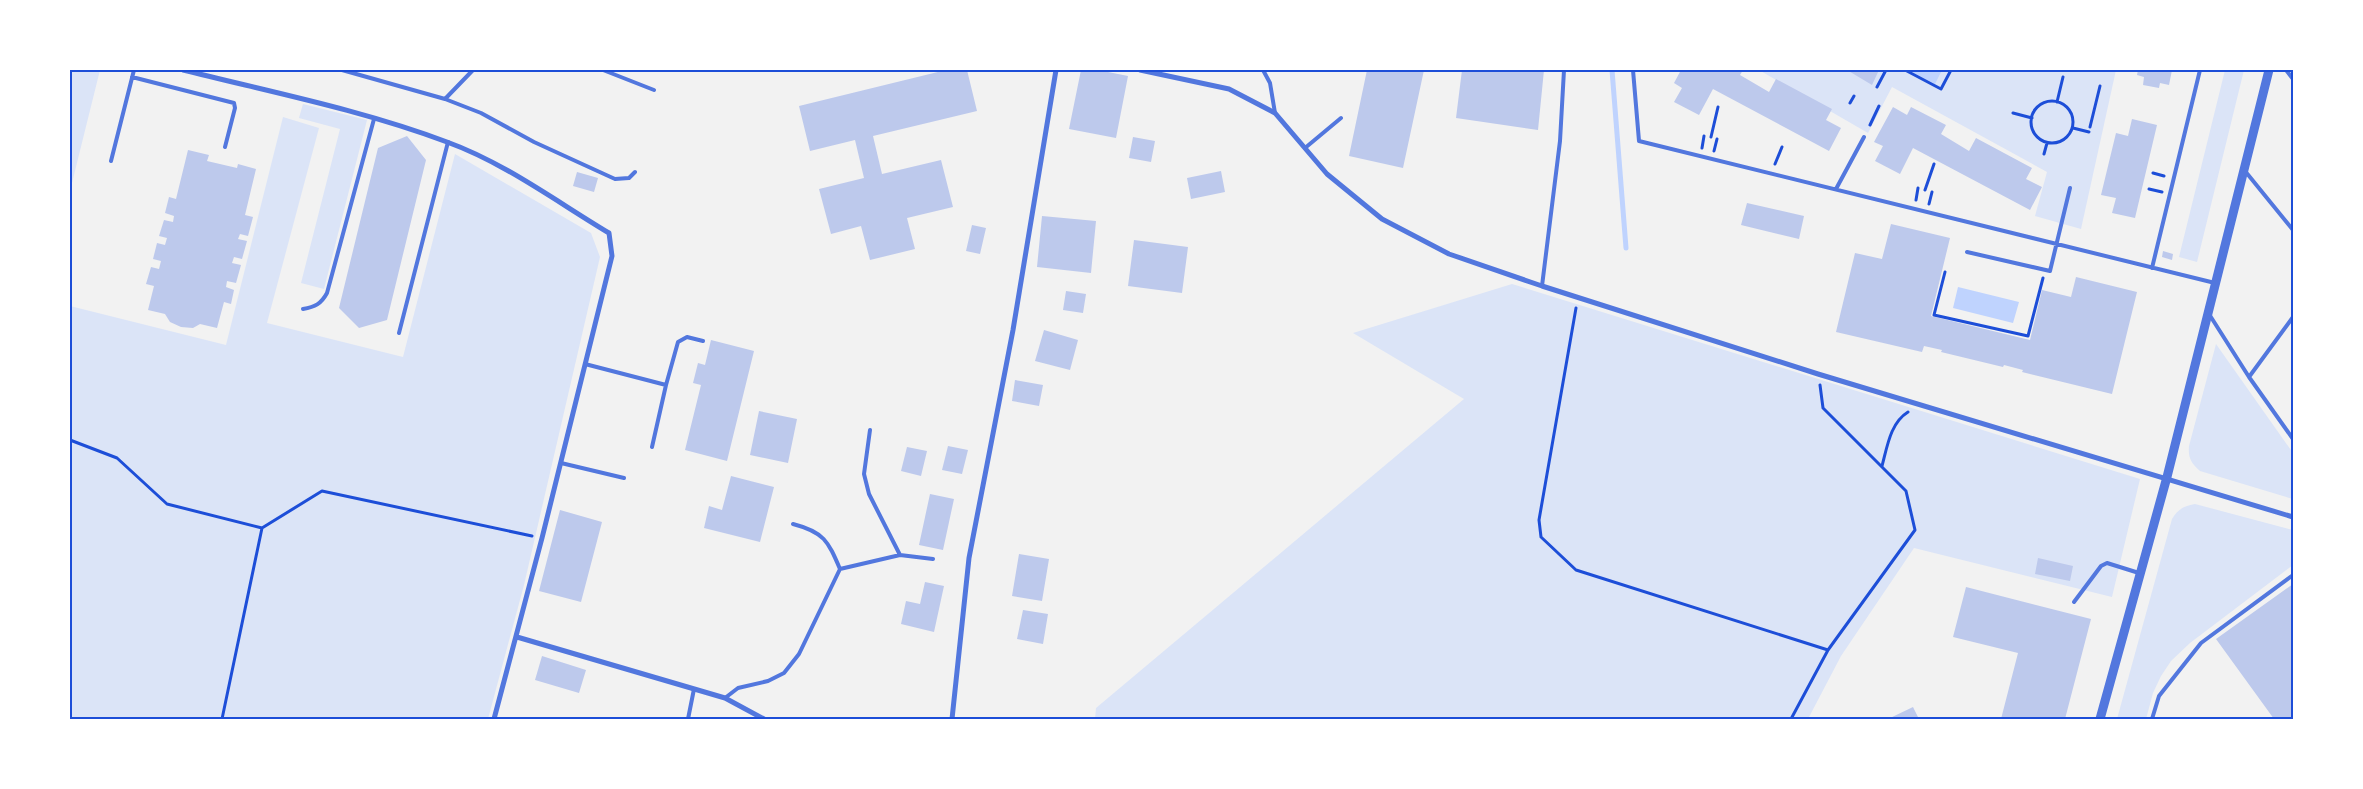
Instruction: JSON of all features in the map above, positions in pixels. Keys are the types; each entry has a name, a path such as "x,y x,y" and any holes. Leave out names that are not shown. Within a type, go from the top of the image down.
{"street":[{"path":"183,70 374,118 448,142 504,170 609,233 612,256 517,637 494,719"},
{"path":"952,719 969,558 1013,330 1056,70"},
{"path":"1140,70 1229,89 1275,113 1328,174 1382,219 1449,254 1578,298 1818,374 2293,516"},
{"path":"2100,719 2167,477 2268,70"},
{"path":"517,637 725,698 764,719"}],"lane":[{"path":"111,162 134,70"},
{"path":"342,70 445,99 481,113 534,142 615,179 629,178 635,172"},
{"path":"445,99 473,70"},
{"path":"603,70 654,90"},
{"path":"1263,70 1270,83 1275,113"},
{"path":"1542,286 1560,141 1564,70"},
{"path":"1633,70 1639,142 2216,283"},
{"path":"2152,268 2200,70"},
{"path":"2286,70 2293,79"},
{"path":"132,77 234,103 235,108 225,147"},
{"path":"303,309 314,307 322,302 327,293 374,118"},
{"path":"1305,148 1341,118"},
{"path":"1836,189 1864,137"},
{"path":"399,333 448,142"},
{"path":"2244,172 2293,230"},
{"path":"1967,252 2050,271 2070,188"},
{"path":"2287,221 2293,216"},
{"path":"2208,313 2249,377 2293,439"},
{"path":"2249,377 2293,316"},
{"path":"652,447 678,342 687,337 703,341"},
{"path":"585,364 666,385"},
{"path":"870,430 864,474 869,494 900,555"},
{"path":"561,463 624,478"},
{"path":"793,524 811,528 828,543 840,569"},
{"path":"840,569 900,555 933,560"},
{"path":"2074,602 2101,566 2107,563 2139,574"},
{"path":"725,698 738,688 768,681 784,674 799,654 840,569"},
{"path":"2152,719 2158,696 2201,644 2293,575"},
{"path":"688,719 694,689"}],"path":[{"path":"1877,87 1886,70"},
{"path":"1905,70 1941,89 1951,70"},
{"path":"2057,102 2063,78"},
{"path":"2073,128 2089,129 2100,99 2100,86"},
{"path":"1850,103 1854,96"},
{"path":"2051,101 2057,102 2072,114 2073,128 2066,139 2047,143 2034,133 2032,118 2039,106 2051,101"},
{"path":"1711,138 1718,106"},
{"path":"1870,124 1879,106"},
{"path":"2013,113 2032,118"},
{"path":"2044,154 2047,143"},
{"path":"1772,174 1782,146"},
{"path":"1925,190 1934,164"},
{"path":"1945,272 1934,315 2028,336 2045,270"},
{"path":"1578,298 1540,520 1541,537 1576,570 1828,650"},
{"path":"1791,719 1828,650 1915,530 1906,491 1823,408 1818,374"},
{"path":"1882,466 1890,436 1901,417 1922,405"},
{"path":"70,440 117,458 167,504 262,528 322,491 542,538"},
{"path":"222,719 262,528"}],"shaded area":[{"path":"70,70 100,70 70,191"},
{"path":"1759,70 2116,70 2081,229 2035,216 2047,172 1892,87 1868,133"},
{"path":"2225,70 2244,70 2197,262 2179,257"},
{"path":"303,104 367,120 324,289 301,283 340,129 299,118"},
{"path":"283,117 319,128 267,323 403,357 455,154 591,233 600,257 524,585 488,719 70,719 70,306 226,345"},
{"path":"1512,284 2140,479 2112,597 1914,548 1841,656 1808,719 1095,719 1096,708 1464,399 1353,333"},
{"path":"2216,344 2293,453 2293,499 2200,471 2191,460 2189,446"},
{"path":"2195,504 2293,530 2293,565 2190,643 2171,661 2153,693 2146,719 2117,719 2172,519 2182,508"}],"water":[{"path":"1908,70 1942,70 1935,84"},
{"path":"1958,287 2019,302 2013,323 1953,308"}],"building":[{"path":"946,70 967,70 977,111 873,136 882,174 941,160 953,207 907,218 915,249 870,260 861,226 831,234 819,189 864,178 855,140 810,151 799,106"},
{"path":"1081,70 1098,70 1128,76 1116,138 1069,129"},
{"path":"1367,70 1424,70 1403,168 1349,156"},
{"path":"1462,70 1544,70 1538,130 1456,118"},
{"path":"1681,70 1743,70 1740,75 1769,92 1776,79 1832,109 1826,120 1841,128 1829,151 1713,89 1699,115 1674,102 1682,88 1674,83"},
{"path":"1847,70 1879,70 1872,85"},
{"path":"2138,70 2172,70 2169,85 2160,83 2159,88 2143,85 2144,77 2137,75"},
{"path":"1893,107 1907,115 1911,107 1946,125 1941,134 1969,151 1976,138 2032,168 2026,179 2042,187 2030,210 1913,148 1900,174 1875,161 1883,146 1874,142"},
{"path":"2132,119 2157,125 2135,218 2112,213 2116,198 2101,195 2116,133 2128,136"},
{"path":"407,136 426,160 387,320 359,328 339,308 378,148"},
{"path":"1133,137 1155,141 1151,162 1129,158"},
{"path":"188,150 209,155 207,161 237,168 238,164 256,169 245,215 253,217 248,236 240,234 238,239 247,241 242,259 234,257 232,263 241,265 236,283 227,281 226,287 234,290 231,304 224,302 217,328 200,324 193,328 181,327 170,322 165,314 148,310 154,286 146,284 151,267 159,269 161,261 153,259 157,243 165,245 167,238 159,236 164,220 173,222 174,216 165,213 169,197 176,199"},
{"path":"1221,171 1225,192 1191,199 1187,178"},
{"path":"577,172 598,178 594,192 573,186"},
{"path":"1747,203 1804,216 1799,239 1741,225"},
{"path":"1042,216 1096,221 1091,273 1037,267"},
{"path":"1891,224 1950,238 1931,316 2030,340 2042,290 2071,297 2076,277 2137,292 2112,394 2022,372 2023,370 2004,365 2003,367 1941,352 1942,350 1924,346 1922,352 1836,332 1855,253 1882,259"},
{"path":"972,225 986,228 980,254 966,251"},
{"path":"1134,240 1188,247 1182,293 1128,286"},
{"path":"2163,251 2173,254 2172,260 2162,257"},
{"path":"1066,291 1086,294 1083,313 1063,310"},
{"path":"1044,330 1078,340 1070,370 1035,361"},
{"path":"711,340 754,351 727,461 685,450 701,385 693,383 698,363 705,365"},
{"path":"1015,380 1043,385 1039,406 1012,401"},
{"path":"759,411 797,419 788,463 750,455"},
{"path":"948,446 968,450 962,474 942,470"},
{"path":"907,447 927,451 921,476 901,471"},
{"path":"731,476 774,487 760,542 704,528 709,506 722,510"},
{"path":"930,494 954,499 943,550 919,545"},
{"path":"560,510 602,522 581,602 539,591"},
{"path":"1019,554 1049,559 1042,601 1012,596"},
{"path":"2038,558 2073,566 2070,581 2035,574"},
{"path":"925,582 944,586 934,632 901,624 906,601 920,604"},
{"path":"2293,584 2293,719 2274,719 2216,639"},
{"path":"1966,587 2091,619 2065,719 2001,719 2018,653 1953,637"},
{"path":"1023,610 1048,614 1043,644 1017,639"},
{"path":"542,656 586,670 579,693 535,680"},
{"path":"1913,707 1919,719 1888,719"}],"waterway":[{"path":"1612,70 1626,248"}]}
